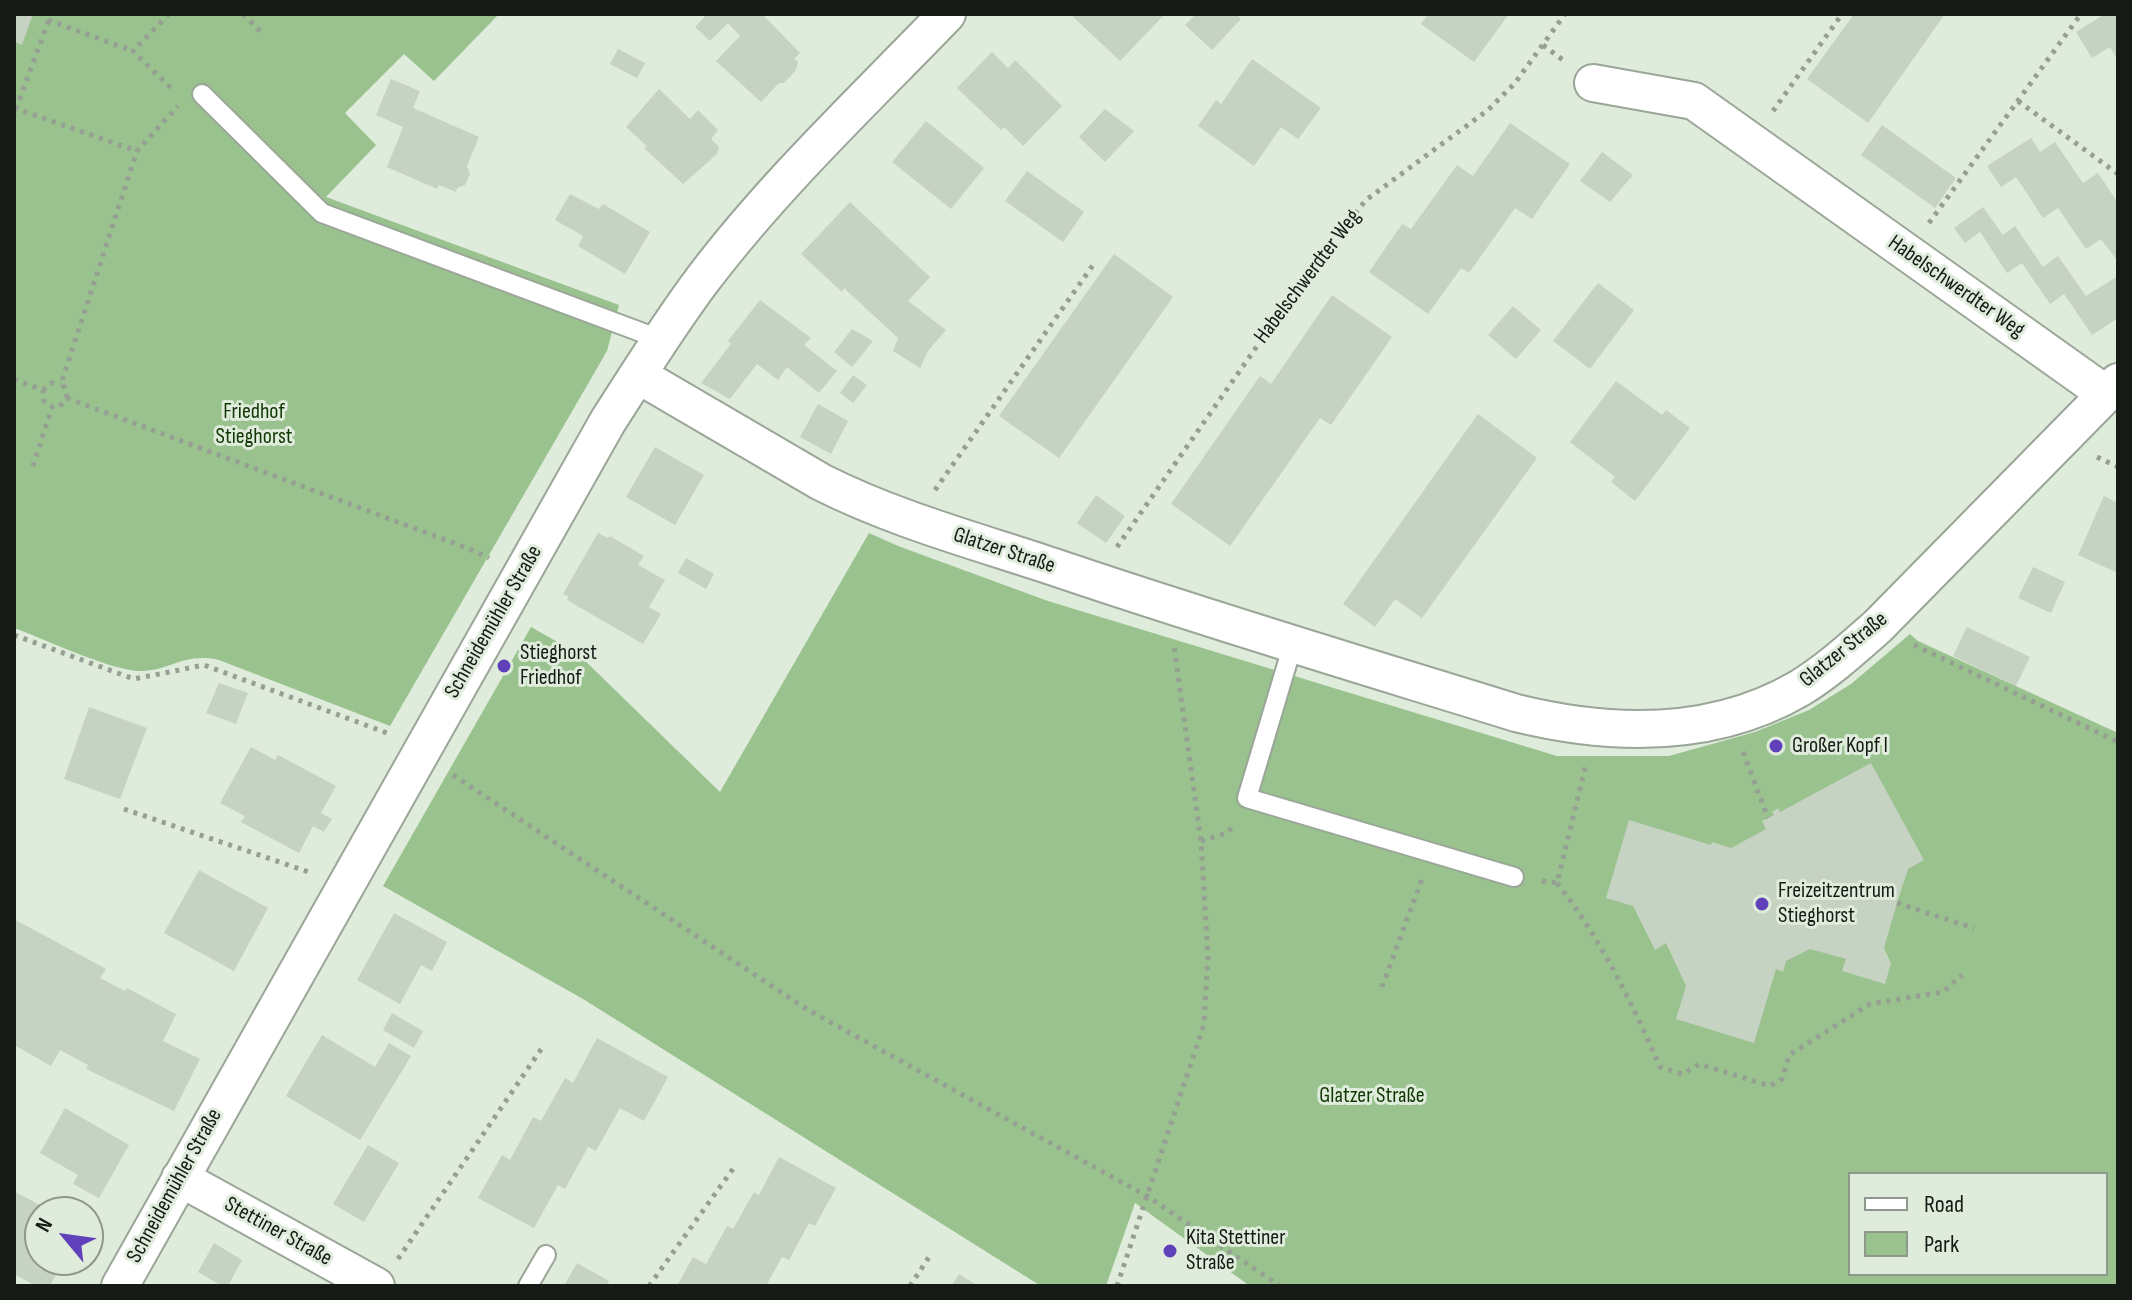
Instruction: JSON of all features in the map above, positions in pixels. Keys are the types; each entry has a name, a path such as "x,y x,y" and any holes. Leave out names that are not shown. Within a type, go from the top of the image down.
{"street":[{"name":"Schneidemühler Straße","path":"120,1286 608,421 703,279 769,201 947,14"},
{"name":"Habelschwerdter Weg","path":"1593,83 1694,101 1907,253 2112,388"},
{"name":"Glatzer Straße","path":"638,375 821,482 914,521 1169,605 1516,713 1595,728 1651,730 1703,724 1765,705 1801,687 1877,627 2112,388"},
{"name":"Stettiner Straße","path":"180,1178 386,1273"}],"lane":[{"path":"202,94 322,213 662,340"},
{"path":"1293,644 1247,798 1514,877"},
{"path":"528,1286 546,1255"}],"path":[{"path":"133,51 169,14"},
{"path":"243,14 262,33"},
{"name":"Habelschwerdter Weg","path":"1094,581 1326,248 1366,200 1488,110 1515,83 1565,14"},
{"path":"1751,142 1842,14"},
{"path":"1907,253 2081,14"},
{"path":"61,384 137,151 184,100 133,51 50,17 15,108 137,151"},
{"path":"2018,101 2118,174"},
{"path":"914,521 1093,265"},
{"path":"14,379 43,390"},
{"path":"43,390 51,383 61,384 67,398"},
{"path":"43,390 44,401 52,407 59,407 67,398"},
{"path":"67,398 467,548 522,575"},
{"path":"33,466 52,407"},
{"path":"1117,1286 1204,1024 1208,957 1201,841 1169,605"},
{"path":"1877,627 2118,742"},
{"path":"14,635 134,679 204,665 380,728 808,1010 1147,1196 1280,1286"},
{"path":"1730,715 1768,818"},
{"path":"1557,883 1595,728"},
{"path":"124,809 301,869 342,891"},
{"path":"1382,987 1432,853"},
{"path":"1514,877 1557,883 1572,902 1632,1003 1660,1067 1683,1074 1699,1064 1770,1086 1782,1079 1789,1055 1870,1004 1943,992 1962,975"},
{"path":"1897,903 1974,928"},
{"path":"386,1273 544,1045"},
{"path":"649,1286 735,1166"},
{"path":"910,1286 931,1254"}],"green space":[{"name":"Friedhof Stieghorst","path":"14,14 499,14 434,81 404,54 345,113 376,145 326,197 619,305 607,351 390,726 219,660 196,658 159,669 126,669 94,660 14,628"},
{"path":"869,533 1048,601 1557,756 1669,756 1755,732 1809,710 1851,684 1910,634 1918,641 2118,733 2118,1286 1250,1286 1135,1203 1106,1286 1041,1286 583,999 383,886 531,627 577,653 720,792"}],"building":[{"path":"14,14 33,14 22,45 14,42"},
{"path":"707,14 762,14 800,53 794,59 798,62 796,70 761,102 716,61 740,36 728,23 710,41 695,27"},
{"path":"1070,14 1165,14 1120,61"},
{"path":"1196,14 1236,14 1241,19 1212,50 1185,25"},
{"path":"1428,14 1509,14 1474,62 1421,24"},
{"path":"1854,14 1945,14 1868,123 1807,79"},
{"path":"2105,14 2118,14 2118,61 2110,47 2092,58 2076,32"},
{"path":"618,49 645,63 637,78 610,64"},
{"path":"992,52 1008,68 1015,60 1062,106 1023,146 1004,127 1001,130 957,88"},
{"path":"1252,59 1321,108 1298,139 1281,127 1254,166 1198,126 1216,100 1221,104"},
{"path":"391,79 420,91 413,108 479,137 467,166 470,174 465,185 457,188 456,192 439,185 437,189 387,167 403,127 376,115"},
{"path":"659,89 690,119 698,110 718,130 711,139 719,147 717,154 683,184 626,127"},
{"path":"1105,109 1134,131 1105,162 1079,137"},
{"path":"926,121 984,168 951,209 892,162"},
{"path":"1510,123 1570,164 1532,219 1515,208 1469,273 1461,268 1428,314 1369,272 1402,224 1411,229 1457,165 1473,176"},
{"path":"1882,125 1956,178 1935,208 1861,155"},
{"path":"2031,138 2040,152 2055,142 2083,183 2098,173 2118,203 2118,258 2101,239 2086,249 2058,208 2043,218 2016,177 2001,187 1987,166"},
{"path":"1602,152 1633,175 1610,202 1580,181"},
{"path":"1027,171 1084,212 1063,242 1005,201"},
{"path":"570,194 599,209 603,204 650,232 625,274 578,246 583,236 555,220"},
{"path":"850,202 930,277 908,301 946,330 928,351 920,368 893,351 898,338 844,288 842,292 801,254"},
{"path":"1983,207 2003,235 2015,226 2043,267 2058,256 2086,296 2118,276 2118,318 2092,335 2064,294 2050,304 2022,263 2007,273 1980,232 1965,243 1954,228"},
{"path":"1114,254 1173,297 1059,458 999,416"},
{"path":"1598,283 1634,310 1590,369 1553,341"},
{"path":"1332,295 1392,337 1331,425 1320,418 1230,546 1171,504 1260,376 1271,384"},
{"path":"760,300 811,338 804,345 837,371 819,393 787,367 778,380 757,364 730,399 701,383"},
{"path":"1513,306 1541,330 1516,359 1488,335"},
{"path":"852,329 873,341 852,367 834,352"},
{"path":"853,375 867,385 853,403 840,393"},
{"path":"1616,381 1662,415 1666,410 1690,428 1635,501 1611,482 1615,477 1570,442"},
{"path":"818,404 848,421 831,454 800,437"},
{"path":"1478,414 1537,458 1422,618 1395,599 1375,627 1343,604"},
{"path":"655,447 704,475 675,525 626,497"},
{"path":"1096,495 1125,516 1106,543 1077,523"},
{"path":"2104,496 2118,503 2118,573 2078,555"},
{"path":"598,533 608,538 610,536 644,556 638,565 665,580 649,607 661,614 643,644 567,600 569,597 563,594"},
{"path":"686,558 714,574 706,589 678,573"},
{"path":"2033,567 2065,582 2051,613 2018,598"},
{"path":"1967,627 2030,657 2016,686 1953,656"},
{"path":"219,683 248,693 236,724 206,713"},
{"path":"89,707 147,728 120,799 64,779"},
{"path":"251,747 275,760 278,755 336,786 321,813 332,819 324,832 313,826 299,853 241,822 245,816 220,803"},
{"name":"Freizeitzentrum Stieghorst","path":"1871,763 1924,860 1908,869 1897,903 1884,948 1891,963 1885,984 1842,971 1846,959 1810,949 1786,961 1783,972 1776,969 1754,1043 1676,1019 1686,986 1666,943 1655,950 1633,906 1606,898 1629,820 1711,845 1712,842 1731,848 1766,829 1762,821 1774,815 1772,812 1778,808 1780,812"},
{"path":"199,870 268,908 234,971 164,933"},
{"path":"394,913 447,942 432,971 421,965 400,1004 357,980"},
{"path":"14,919 106,969 100,978 125,991 127,988 176,1014 163,1041 200,1059 174,1111 86,1069 88,1065 60,1050 51,1066 14,1045"},
{"path":"392,1013 423,1031 414,1048 383,1030"},
{"path":"322,1035 375,1067 389,1043 411,1056 360,1140 286,1096"},
{"path":"597,1038 668,1077 644,1121 620,1108 596,1151 588,1147 565,1189 558,1185 534,1228 478,1198 502,1155 510,1160 533,1117 541,1121 565,1078 573,1083"},
{"path":"65,1108 129,1145 100,1196 73,1184 78,1175 40,1153"},
{"path":"368,1145 399,1163 364,1222 333,1204"},
{"path":"779,1157 836,1188 815,1226 809,1223 789,1260 782,1257 766,1286 677,1286 693,1257 706,1264 727,1226 733,1229 754,1192 759,1195"},
{"path":"14,1191 24,1197 24,1276 55,1276 50,1286 36,1286 14,1274"},
{"path":"214,1243 242,1260 228,1286 222,1286 198,1272"},
{"path":"577,1263 609,1281 606,1286 564,1286"},
{"path":"959,1274 978,1286 951,1286"}],"place":[{"name":"Stieghorst Friedhof","path":"504,666"},
{"name":"Großer Kopf I","path":"1776,746"},
{"name":"Freizeitzentrum Stieghorst","path":"1762,904"},
{"name":"Kita Stettiner Straße","path":"1170,1251"}]}
